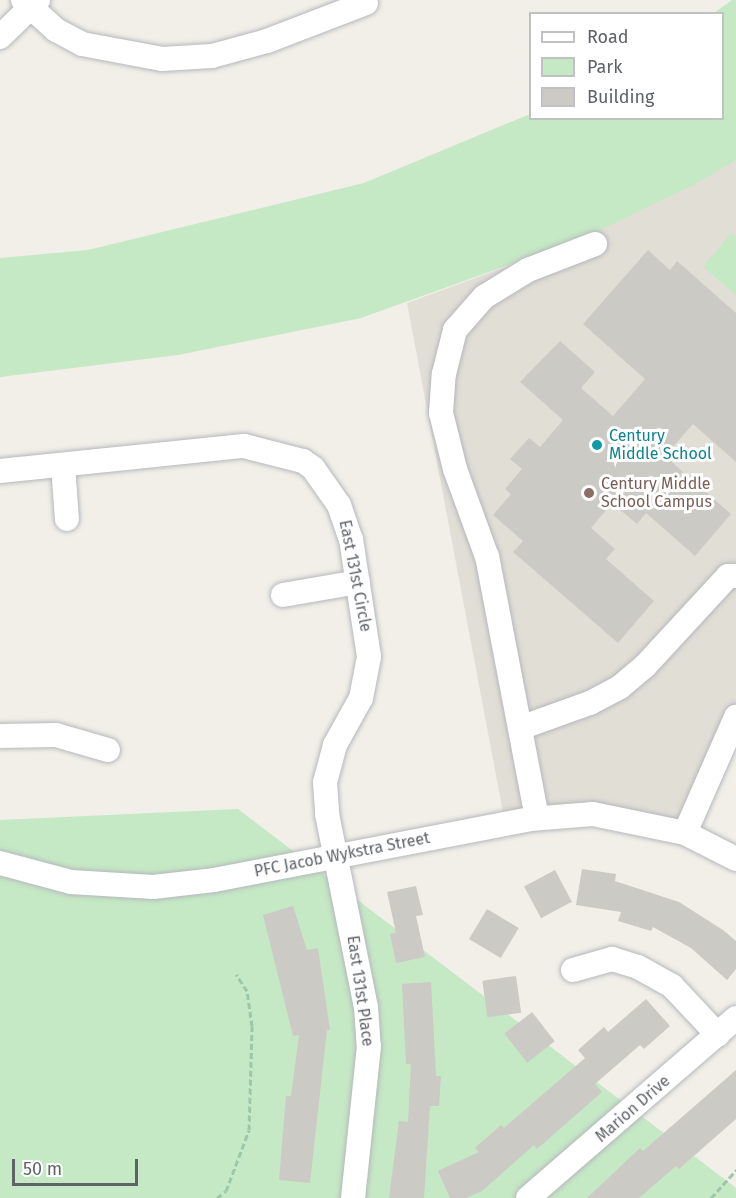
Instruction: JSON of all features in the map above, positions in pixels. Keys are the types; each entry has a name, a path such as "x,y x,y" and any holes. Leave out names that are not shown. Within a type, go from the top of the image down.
{"street":[{"path":"0,37 31,3 56,30 82,44 142,58 190,59 267,41 366,3"},
{"path":"537,818 487,557 455,469 441,413 444,374 455,330 484,297 528,270 595,244"},
{"name":"East 131st Circle","path":"0,471 225,446 260,448 303,461 313,468 339,505 348,525 369,657 361,698 335,745 327,770 325,795 336,857"},
{"path":"63,465 67,519"},
{"path":"520,728 590,703 620,687 645,666 728,576 736,576"},
{"path":"283,595 358,582"},
{"path":"685,833 736,717"},
{"path":"0,736 56,735 108,750"},
{"name":"PFC Jacob Wykstra Street","path":"0,863 71,882 153,887 336,857 537,818 593,814 685,833 736,859"},
{"name":"East 131st Place","path":"336,857 366,1007 369,1046 353,1198"},
{"path":"573,970 612,959 645,970 672,986 718,1035"},
{"name":"Marion Drive","path":"528,1198 736,1018"}],"path":[{"path":"225,1198 249,1130 254,1048 248,991 236,974"},
{"path":"711,1198 736,1170"},
{"path":"218,1198 226,1191"}],"shaded area":[{"name":"Century Middle School Campus","path":"736,160 736,717 685,833 649,823 505,823 407,303 584,238"}],"green space":[{"path":"732,0 736,0 736,160 695,184 584,238 361,318 178,355 0,377 0,258 88,250 364,183 529,114 529,120 724,120 724,12 715,12"},
{"path":"731,233 736,237 736,295 703,267"},
{"path":"238,809 736,1188 736,1198 0,1198 0,820"}],"building":[{"name":"Century Middle School","path":"648,250 670,270 677,261 736,313 736,462 693,424 665,456 731,514 695,556 646,513 637,524 612,503 591,528 615,549 606,559 654,601 618,643 513,552 523,541 493,515 511,494 505,489 522,469 510,459 529,438 540,447 563,420 520,382 560,341 595,372 581,388 613,416 645,379 583,324"},
{"path":"582,869 616,874 615,881 679,902 723,930 736,941 736,969 727,980 691,948 653,927 651,931 618,921 621,912 576,905"},
{"path":"555,870 572,902 541,918 524,886"},
{"path":"416,886 423,915 416,916 425,957 396,963 390,934 396,933 387,892"},
{"path":"293,906 307,950 318,948 330,1030 327,1030 310,1183 279,1180 286,1096 291,1096 299,1035 293,1036 263,915"},
{"path":"487,909 519,928 501,958 469,939"},
{"path":"516,976 521,1013 487,1017 482,981"},
{"path":"431,982 436,1076 441,1076 439,1106 430,1106 424,1198 389,1198 399,1121 408,1122 411,1064 406,1064 402,984"},
{"path":"646,999 670,1026 644,1049 640,1045 595,1084 602,1092 537,1149 534,1145 482,1191 466,1198 450,1198 438,1171 479,1152 475,1148 501,1125 504,1128 585,1058 578,1050 604,1027 608,1032"},
{"path":"532,1012 555,1041 527,1063 504,1034"},
{"path":"736,1070 736,1119 679,1169 676,1166 639,1198 587,1198 640,1148 643,1151"}],"place":[{"name":"Century Middle School","path":"597,445"},
{"name":"Century Middle School Campus","path":"589,493"}]}
